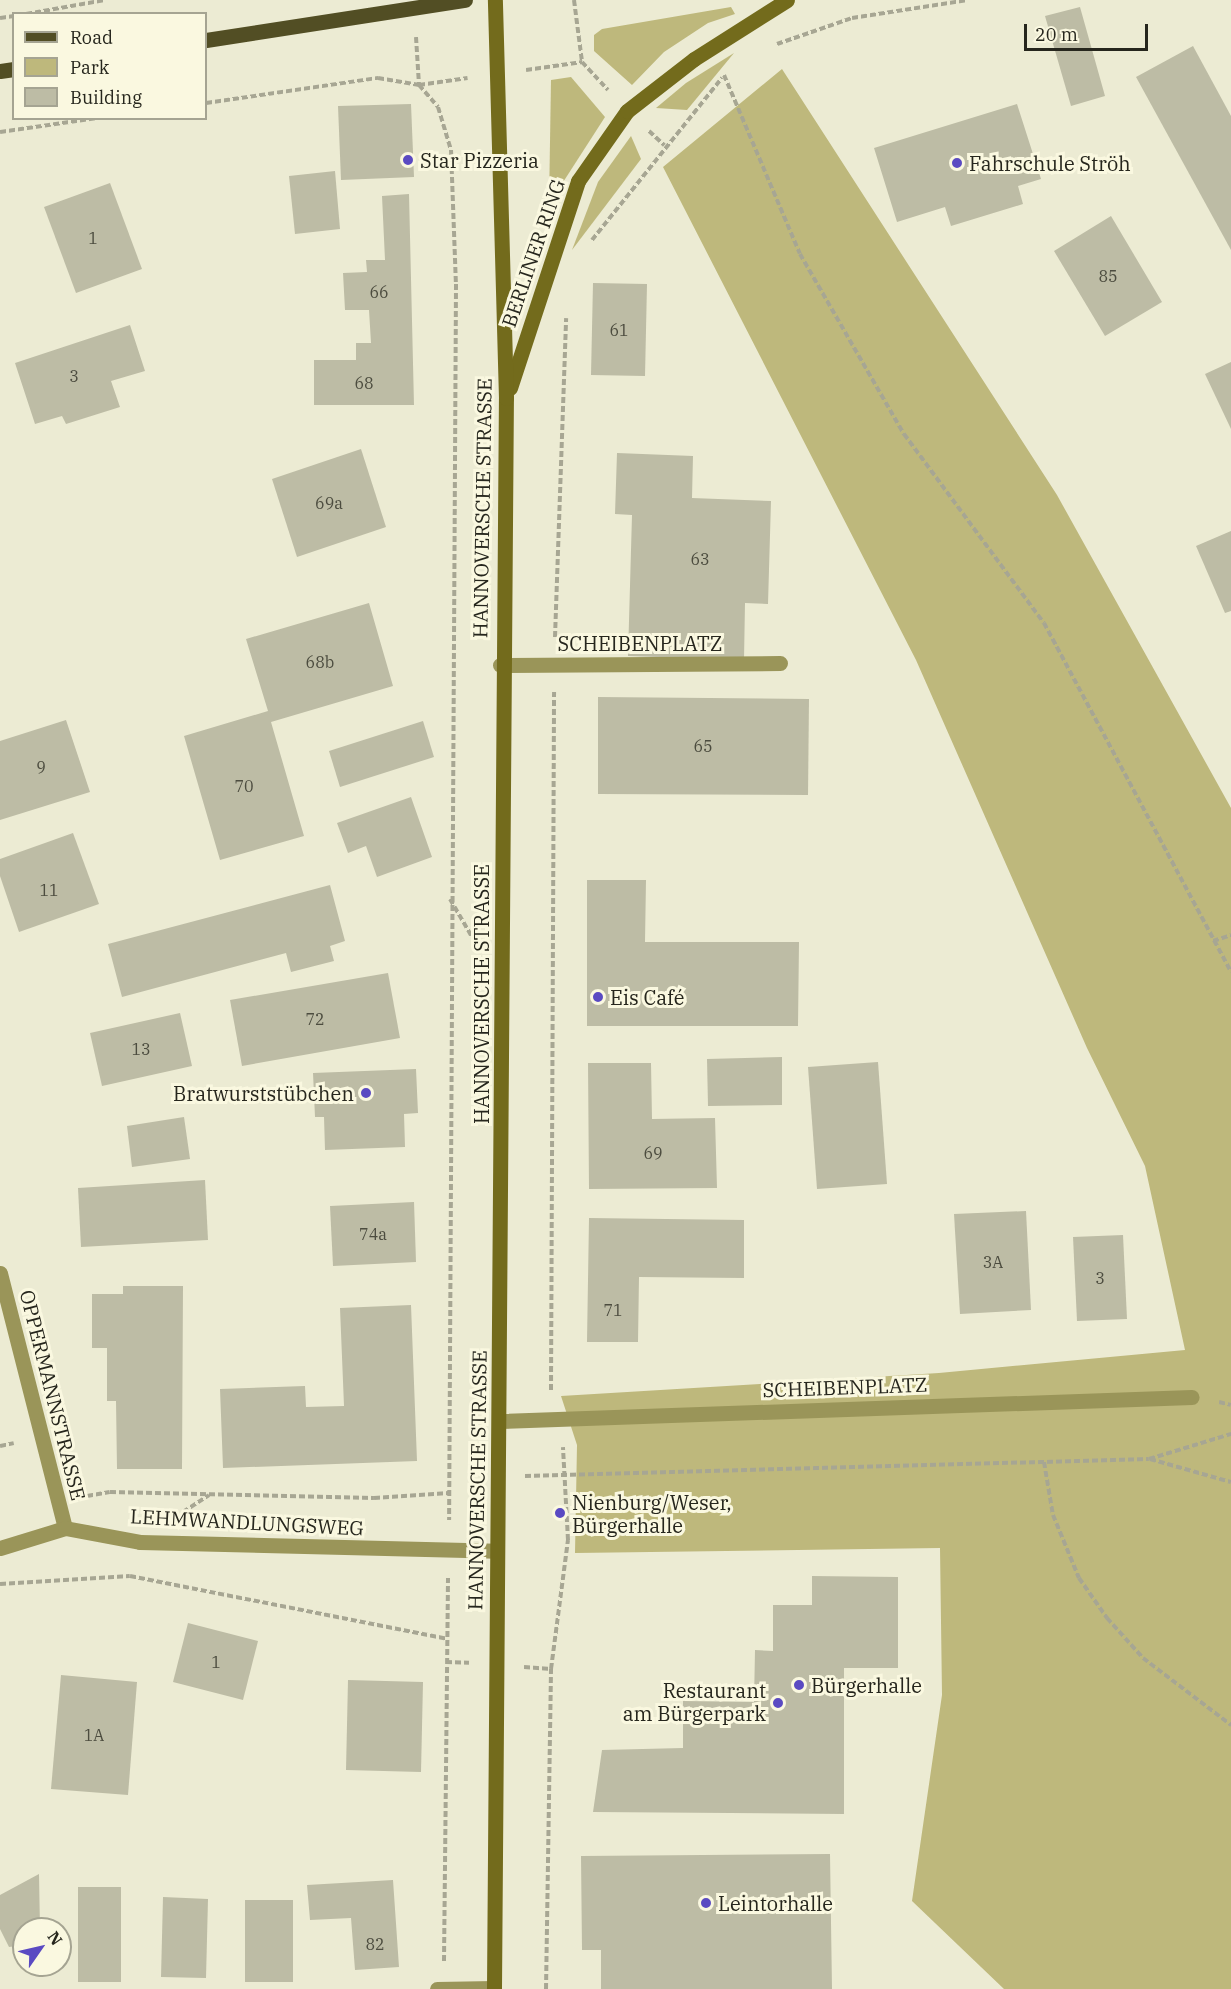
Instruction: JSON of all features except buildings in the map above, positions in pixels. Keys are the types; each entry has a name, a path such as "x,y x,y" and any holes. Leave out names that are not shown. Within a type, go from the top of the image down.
{"main road":[{"path":"207,40 465,0"}],"street":[{"name":"HANNOVERSCHE STRASSE","path":"494,1988 496,1551 499,1421 500,665 506,398 495,0"},
{"name":"BERLINER RING","path":"506,398 578,181 621,120 694,59 787,0"},
{"name":"SCHEIBENPLATZ","path":"500,665 780,663"},
{"name":"OPPERMANNSTRASSE","path":"0,1273 65,1528"},
{"name":"SCHEIBENPLATZ","path":"499,1421 1192,1396"},
{"name":"LEHMWANDLUNGSWEG","path":"0,1548 65,1528 140,1542 496,1551"},
{"path":"437,1989 494,1988"}],"path":[{"path":"37,12 105,0"},
{"path":"574,0 582,62"},
{"path":"771,46 852,18 968,0"},
{"path":"415,8 419,85 438,107 451,150 456,285 449,1551 444,1989"},
{"path":"587,251 724,75 733,69"},
{"path":"724,75 800,254 904,434 1044,623 1231,972"},
{"path":"207,103 378,78 419,85 440,83"},
{"path":"0,132 83,120"},
{"path":"546,1989 550,1669 568,1540 568,1476 557,1418 551,1401 557,473 566,314"},
{"path":"1213,941 1231,935"},
{"path":"497,1476 568,1476 1149,1459 1231,1434"},
{"path":"1149,1459 1231,1482"},
{"path":"1044,1462 1053,1515 1079,1578 1107,1618 1143,1658 1231,1725"},
{"path":"58,1502 111,1492 374,1498 449,1493"},
{"path":"0,1584 130,1576 447,1639"}],"green space":[{"path":"731,7 735,14 708,23 664,52 632,85 594,51 594,35 602,29"},
{"path":"734,53 687,110 656,108 686,83"},
{"path":"782,69 1057,495 1231,808 1231,1989 1004,1989 912,1901 942,1695 940,1548 575,1553 577,1445 561,1396 939,1373 1185,1350 1145,1166 1087,1048 916,660 663,167"},
{"path":"571,77 605,117 549,204 551,80"},
{"path":"631,136 641,159 572,250 598,182"}],"place":[{"name":"Star Pizzeria","path":"408,160"},
{"name":"Fahrschule Ströh","path":"957,163"},
{"name":"Eis Café","path":"598,997"},
{"name":"Bratwurststübchen","path":"366,1093"},
{"name":"Nienburg/Weser, Bürgerhalle","path":"560,1513"},
{"name":"Bürgerhalle","path":"799,1685"},
{"name":"Restaurant am Bürgerpark","path":"778,1703"},
{"name":"Leintorhalle","path":"706,1903"}]}
